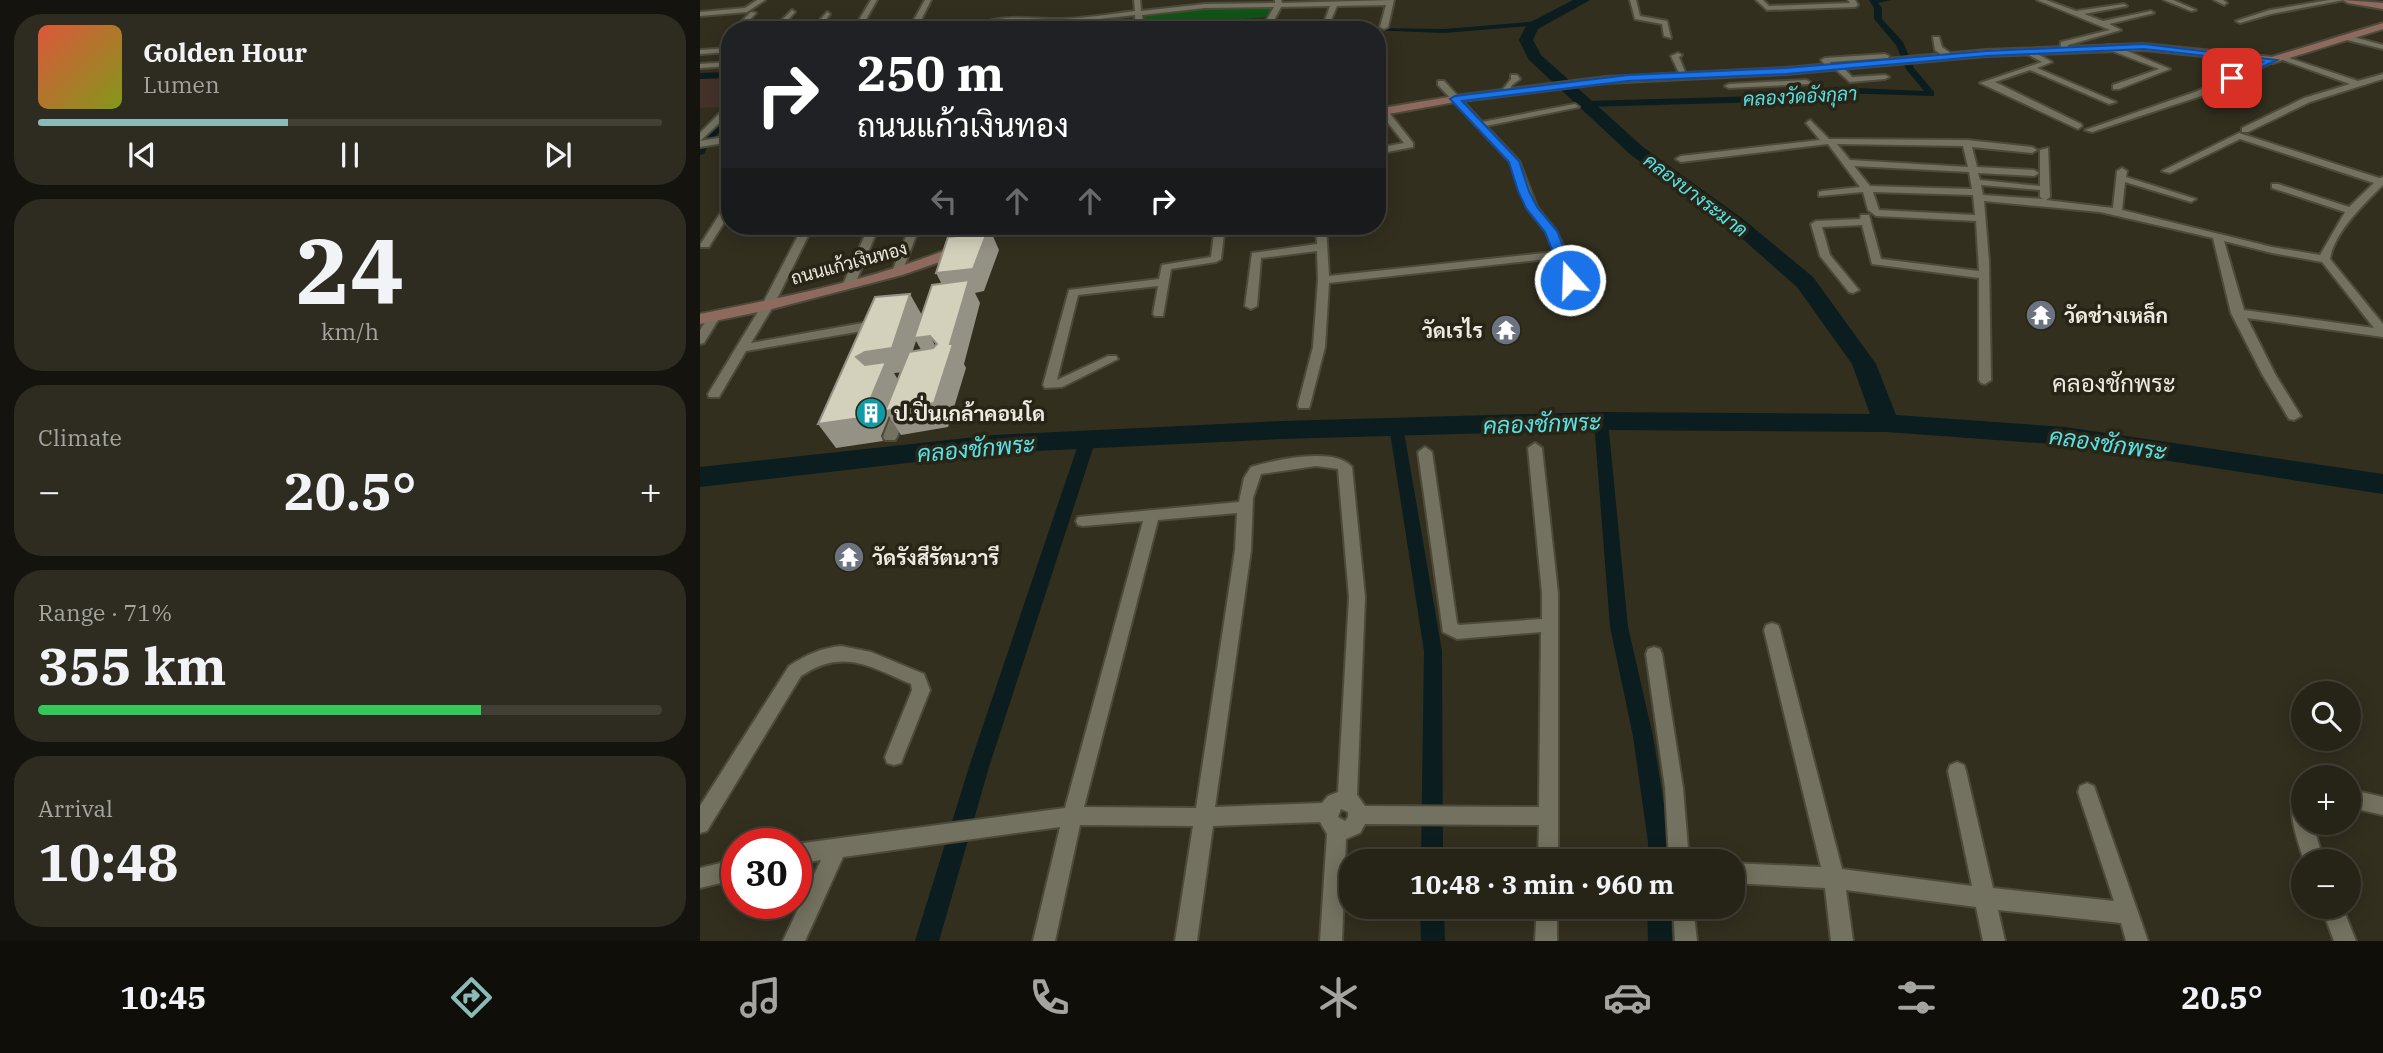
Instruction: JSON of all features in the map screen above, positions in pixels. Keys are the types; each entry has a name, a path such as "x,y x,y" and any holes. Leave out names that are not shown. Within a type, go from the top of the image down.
{"street":[{"path":"700,14 747,10 762,0"},
{"path":"861,21 874,0"},
{"path":"917,21 928,0"},
{"path":"1137,0 1139,21"},
{"path":"1633,0 1637,18 1664,21 1668,36"},
{"path":"1759,0 1766,8 1854,5 1851,0"},
{"path":"1789,0 1795,7"},
{"path":"1819,0 1825,7"},
{"path":"1914,2 1929,0"},
{"path":"2040,0 2117,30 2064,44 2064,50"},
{"path":"2167,0 2193,10"},
{"path":"2240,21 2270,12 2342,0"},
{"path":"2351,0 2383,6"},
{"path":"1006,21 1063,20 1205,6 1278,2 1390,1 1385,21"},
{"path":"1269,21 1278,2"},
{"path":"1328,20 1335,3"},
{"path":"2074,13 2124,6"},
{"path":"784,21 792,12"},
{"path":"745,21 753,13"},
{"path":"2102,23 2151,13"},
{"path":"821,21 827,14"},
{"path":"2089,130 2198,94 2278,59 2381,28"},
{"path":"2346,37 2383,47"},
{"path":"1936,39 1938,48 1950,57"},
{"path":"713,51 721,44"},
{"path":"2110,47 2166,69 2116,87"},
{"path":"1386,112 1455,99 1606,80 1755,73 2110,47 2160,48 2278,59 2355,83"},
{"path":"700,52 721,51"},
{"path":"2030,52 2049,62 1984,83 2078,126"},
{"path":"1678,55 1675,56 1684,75"},
{"path":"1885,56 1825,60 1850,80 1885,77"},
{"path":"700,66 721,65"},
{"path":"2033,69 2112,102"},
{"path":"1755,73 1763,85"},
{"path":"2245,130 2306,100 2383,76"},
{"path":"1504,93 1516,79 1514,77"},
{"path":"1728,86 1806,82"},
{"path":"1441,83 1514,161 1528,199 1551,231 1577,291"},
{"path":"1479,125 1575,107"},
{"path":"700,138 721,117"},
{"path":"1386,120 1409,145 1386,149"},
{"path":"1810,123 1867,189 1872,210 1882,214 1979,218"},
{"path":"2167,171 2239,136 2382,181 2351,211 2326,251 2325,259"},
{"path":"700,144 721,141"},
{"path":"1681,159 1828,141 1967,143 2032,150"},
{"path":"1967,143 1977,190 1984,275 1985,380"},
{"path":"2045,150 2045,203"},
{"path":"1847,163 1973,167 2034,173"},
{"path":"2116,212 2122,174 2191,199"},
{"path":"2275,186 2351,211"},
{"path":"1822,194 1867,189 2038,188"},
{"path":"1977,190 2045,203 2116,212 2266,250 2325,259 2383,333"},
{"path":"1853,290 1825,256 1816,224 1866,219 1876,261 1984,275"},
{"path":"705,245 721,220"},
{"path":"714,394 768,305 803,235"},
{"path":"849,284 870,235"},
{"path":"897,272 911,235"},
{"name":"ถนนแก้วเงินทอง","path":"707,318 947,261 983,235"},
{"path":"1159,314 1166,267 1216,259 1219,235"},
{"path":"1304,405 1319,347 1324,280 1321,235"},
{"path":"2218,238 2237,313 2262,366 2294,416"},
{"path":"1251,306 1256,255 1322,247"},
{"path":"1324,280 1562,254"},
{"path":"1112,359 1058,384 1049,385 1073,292 1163,282"},
{"path":"2237,313 2383,333"},
{"path":"700,341 707,318"},
{"path":"741,348 868,326"},
{"path":"890,437 904,401"},
{"path":"1535,448 1550,593 1549,849"},
{"path":"1425,452 1449,627 1457,632 1548,625"},
{"path":"1186,941 1243,550 1246,507 1251,478 1256,470 1321,461 1338,461 1345,467 1357,597 1353,807"},
{"path":"1083,521 1246,507"},
{"path":"1044,941 1072,816 1152,515"},
{"path":"1772,630 1834,878 1842,941"},
{"path":"700,824 795,671 809,660 831,653 855,653 918,679 921,690 894,757"},
{"path":"1654,654 1674,788 1678,849"},
{"path":"1957,771 1994,941"},
{"path":"2087,792 2137,941"},
{"path":"2361,801 2383,806"},
{"path":"1331,941 1333,821 1336,803 1414,815 1550,816"},
{"path":"812,852 1072,816 1333,821"},
{"path":"794,941 838,848"},
{"path":"700,878 721,873"},
{"path":"1745,874 1834,878 2128,913"},
{"path":"1546,941 1547,919"},
{"path":"1684,919 1686,941"},
{"path":"2336,919 2345,941"}],"shaded area":[{"path":"721,76 721,107 700,108 700,77"}],"green space":[{"path":"1273,7 1265,17 1221,21 1143,21 1143,15 1202,8"}],"building":[{"path":"986,235 973,269 936,273 948,237"},
{"path":"969,280 950,344 953,344 934,403 885,411 909,352 933,348 937,344 930,336 914,338 932,285"},
{"path":"910,294 892,348 865,352 856,357 865,365 886,362 865,412 867,417 818,424 875,297"}],"waterway":[{"name":"คลองบางระมาด","path":"1583,0 1532,27 1526,40 1534,57 1637,151 1736,223 1805,282 1864,364 1886,423"},
{"name":"คลองวัดอังกุลา","path":"1586,104 1762,99 1834,90 1931,94 1910,69 1900,44 1878,19 1878,8 1872,1 1887,0"},
{"path":"1386,30 1444,31 1540,23"},
{"path":"700,76 721,75"},
{"path":"700,152 704,142 721,124"},
{"path":"1601,421 1619,627 1643,736 1659,849"},
{"name":"คลองชักพระ","path":"700,477 994,444 1282,430 1601,421 1886,423"},
{"name":"คลองชักพระ","path":"1886,423 2065,436 2383,484"},
{"path":"1396,426 1433,651 1432,849"},
{"path":"927,941 979,767 1088,439"},
{"path":"1432,919 1433,941"},
{"path":"1659,919 1660,941"}],"place":[{"name":"วัดช่างเหล็ก","path":"2041,315"},
{"name":"วัดเรไร","path":"1506,330"},
{"name":"ป.ปิ่นเกล้าคอนโด","path":"871,413"},
{"name":"วัดรังสีรัตนวารี","path":"849,557"}],"district":[{"name":"คลองชักพระ","path":"2114,383"}],"route":[{"path":"1570,280 1562,254 1551,231 1532,208 1514,161 1455,99 1628,78 1786,71 1986,53 2110,47 2160,48 2273,60 2232,78"}]}
